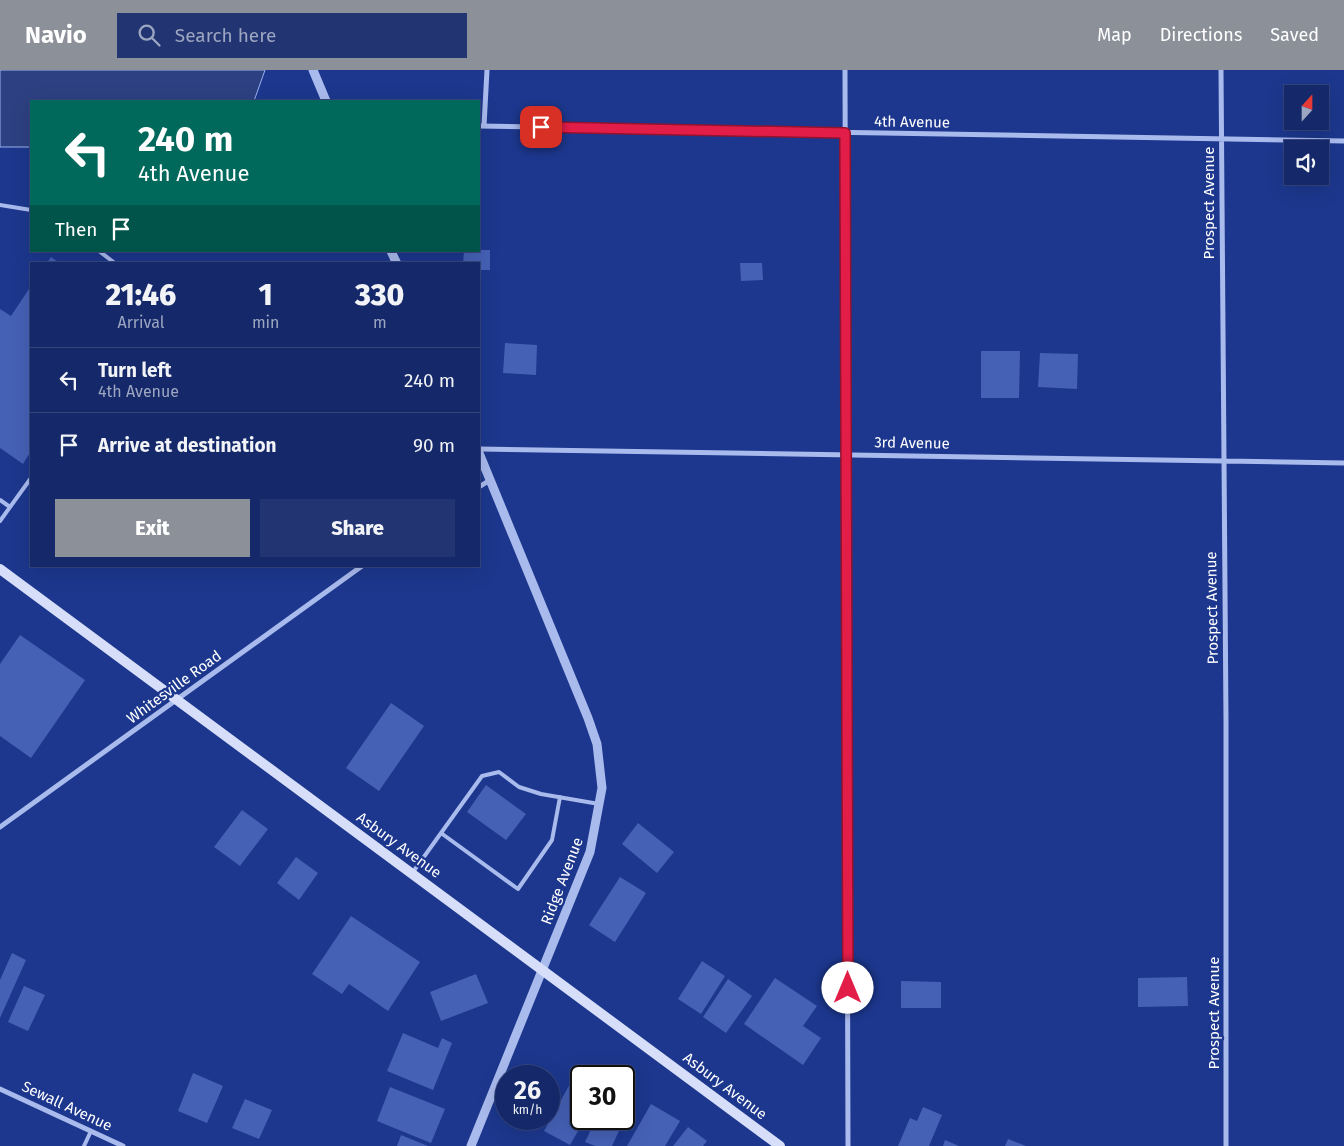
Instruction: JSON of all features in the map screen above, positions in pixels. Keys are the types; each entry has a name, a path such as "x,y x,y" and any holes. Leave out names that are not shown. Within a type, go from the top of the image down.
{"main road":[{"name":"Asbury Avenue","path":"0,569 780,1146"}],"street":[{"path":"313,70 326,100"},
{"path":"481,126 487,70"},
{"path":"845,70 848,1146"},
{"name":"Prospect Avenue","path":"1221,70 1226,720 1226,1146"},
{"name":"4th Avenue","path":"481,126 1344,142"},
{"name":"3rd Avenue","path":"480,451 847,454 1344,463"},
{"name":"Ridge Avenue","path":"471,1146 590,852 602,788 601,768 588,718 508,528 480,454"},
{"path":"480,486 490,480"},
{"name":"Whitesville Road","path":"0,827 361,567"},
{"name":"Sewall Avenue","path":"0,1089 123,1146"}],"lane":[{"path":"0,205 30,210"},
{"path":"100,252 113,262"},
{"path":"0,521 30,479"},
{"path":"0,500 10,507"},
{"path":"412,873 482,776 499,772 519,787 560,798 599,804"},
{"path":"441,833 518,889 552,840 560,798"},
{"path":"84,1146 91,1131"}],"water":[{"path":"0,70 265,70 254,100 30,100 30,147 0,147"}],"building":[{"path":"490,250 490,270 480,270 480,262 463,262 464,252"},
{"path":"51,257 58,262 47,262"},
{"path":"740,263 762,263 763,280 741,281"},
{"path":"30,288 30,453 23,464 0,448 0,309 11,316"},
{"path":"505,343 537,345 536,375 503,373"},
{"path":"981,351 1020,351 1019,398 981,398"},
{"path":"1040,353 1078,354 1077,389 1038,387"},
{"path":"20,635 85,680 31,758 0,736 0,664"},
{"path":"391,703 424,726 379,791 346,768"},
{"path":"486,785 526,814 506,840 467,812"},
{"path":"242,810 268,829 240,866 214,847"},
{"path":"638,823 674,852 657,873 622,844"},
{"path":"296,857 318,873 299,900 277,883"},
{"path":"620,877 646,893 615,942 589,925"},
{"path":"351,916 420,962 388,1011 349,984 342,994 312,974"},
{"path":"12,953 26,960 0,1018 0,980"},
{"path":"702,961 725,976 701,1014 678,999"},
{"path":"476,974 488,1003 441,1021 430,992"},
{"path":"1187,977 1188,1006 1138,1007 1138,978"},
{"path":"775,978 817,1006 803,1026 821,1038 803,1065 744,1024"},
{"path":"728,979 752,996 726,1033 703,1017"},
{"path":"901,981 941,982 941,1008 901,1008"},
{"path":"24,986 45,995 28,1031 8,1022"},
{"path":"403,1033 438,1048 442,1038 452,1043 433,1090 387,1071"},
{"path":"193,1073 223,1086 207,1123 178,1111"},
{"path":"570,1084 570,1130 579,1130 570,1145 544,1131 560,1130 560,1102"},
{"path":"390,1087 445,1109 431,1143 377,1121"},
{"path":"245,1099 272,1110 259,1139 232,1128"},
{"path":"651,1104 680,1121 665,1146 627,1146"},
{"path":"923,1107 942,1115 929,1146 898,1146 910,1118 917,1121"},
{"path":"688,1127 707,1141 703,1146 673,1146"},
{"path":"591,1130 619,1130 612,1146 595,1146 585,1142"},
{"path":"401,1135 428,1146 397,1146"},
{"path":"1008,1139 1026,1146 1005,1146"},
{"path":"945,1140 959,1146 943,1146"}],"route":[{"path":"541,127 845,133 848,988"}]}
